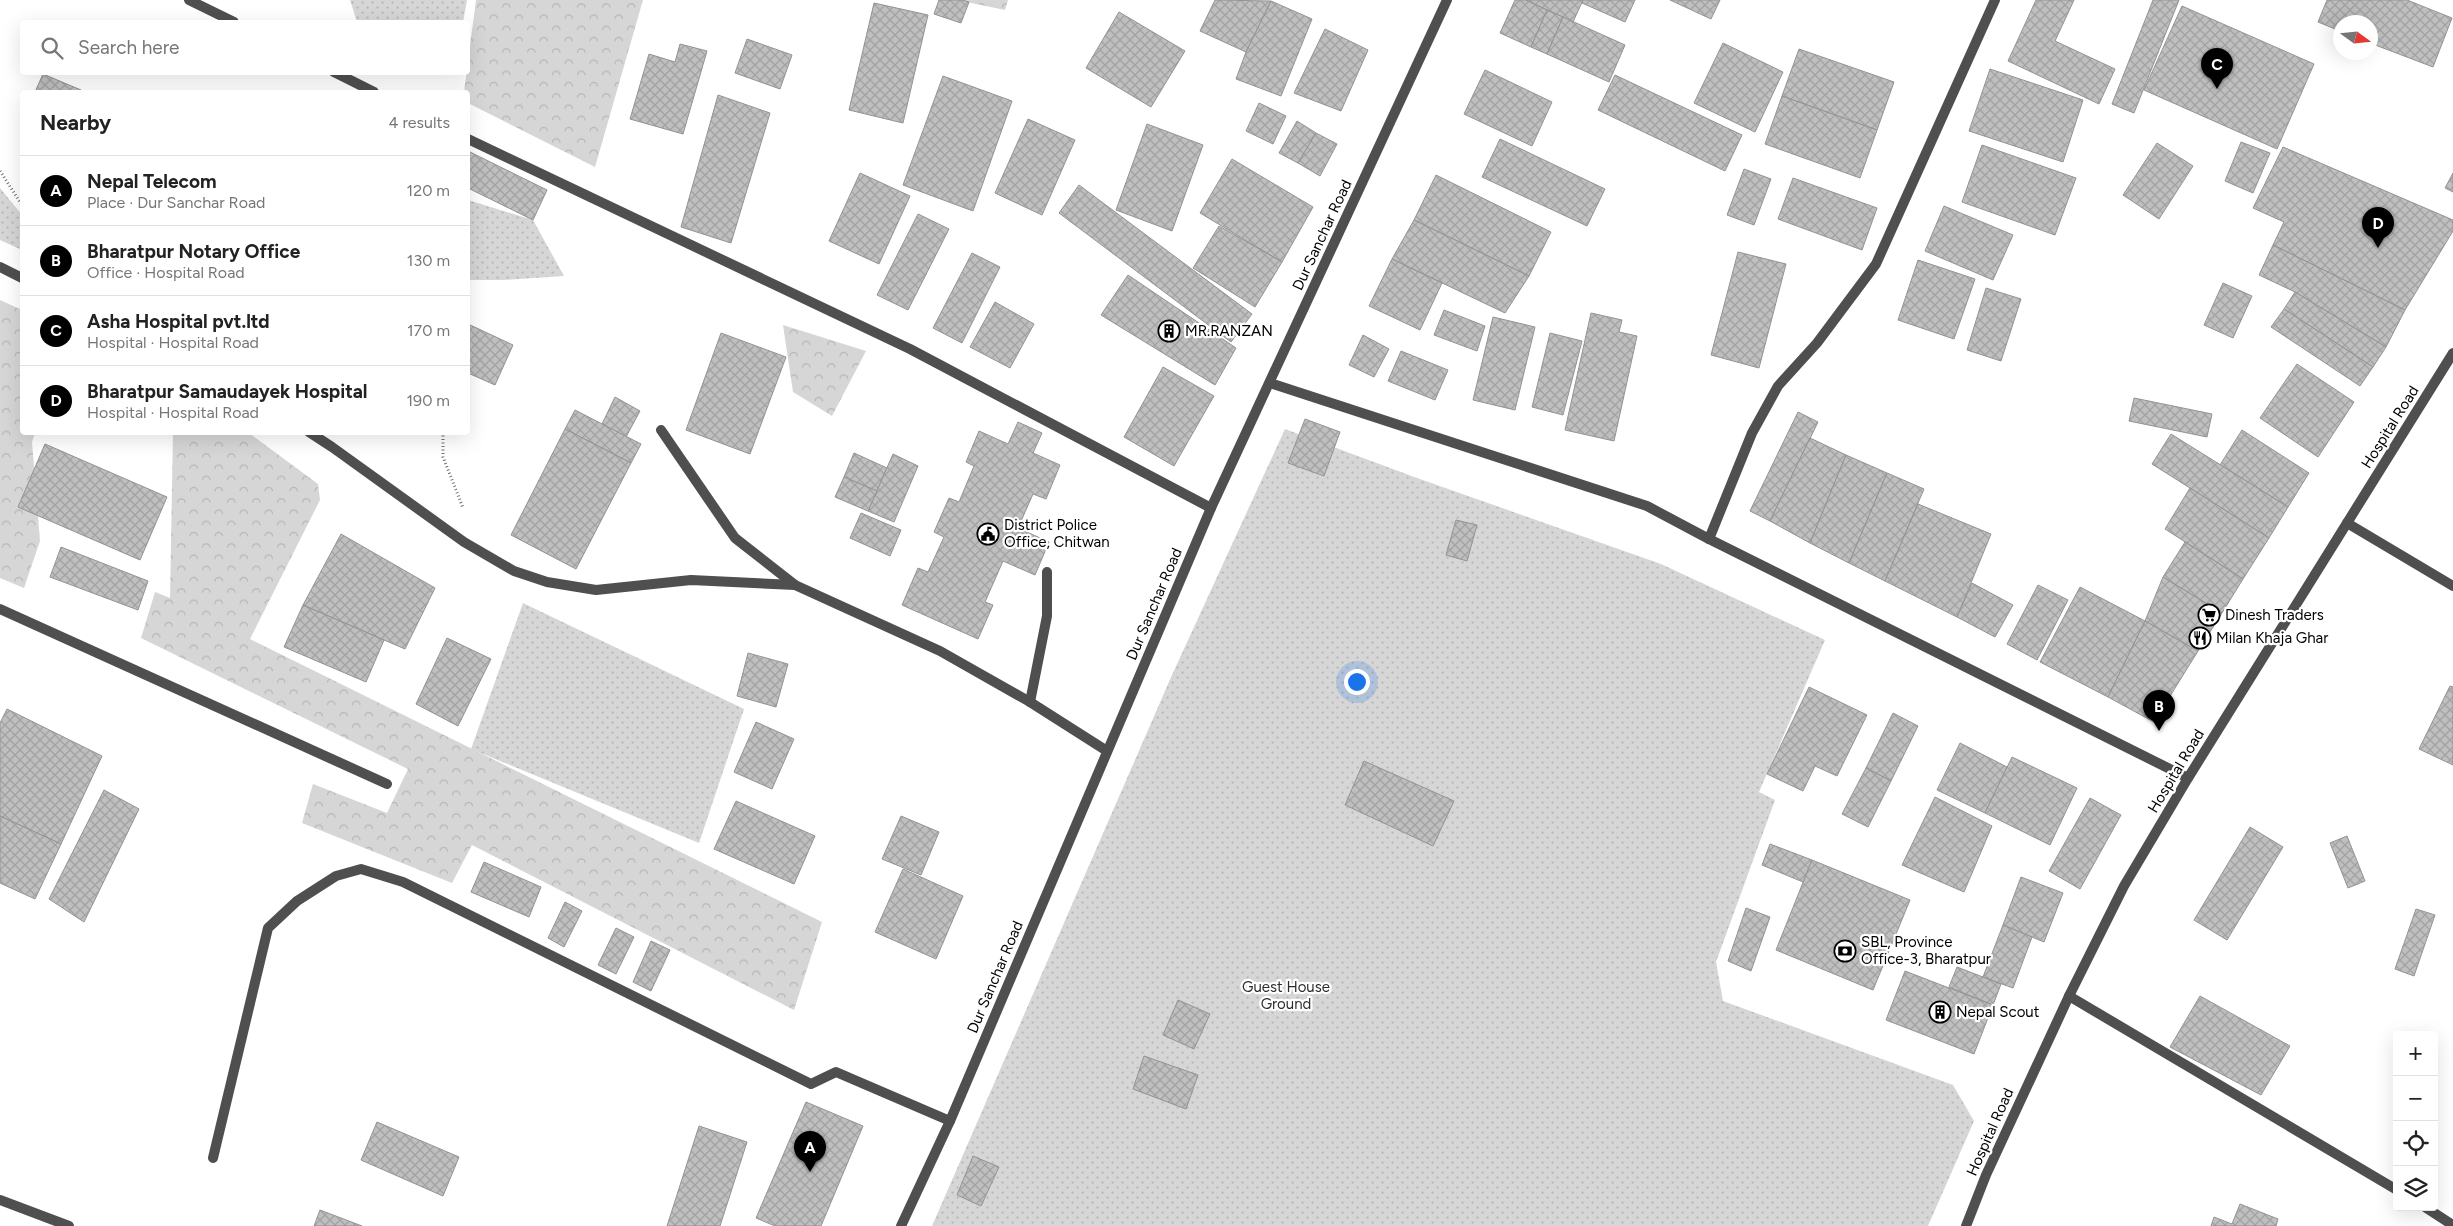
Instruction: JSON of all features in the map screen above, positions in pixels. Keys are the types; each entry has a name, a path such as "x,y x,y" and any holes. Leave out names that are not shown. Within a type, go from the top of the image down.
{"street":[{"path":"188,0 230,20"},
{"name":"Dur Sanchar Road","path":"901,1226 950,1121 1212,508 1446,0"},
{"path":"1708,539 1752,434 1778,386 1817,343 1876,264 1995,0"},
{"path":"340,75 370,90"},
{"path":"470,140 910,349 1212,508"},
{"path":"0,267 20,277"},
{"name":"Hospital Road","path":"1966,1226 1986,1175 2069,996 2124,886 2188,778 2453,353"},
{"path":"1270,383 1647,506 1708,539 2188,778"},
{"path":"661,430 735,538 795,586 940,651 1030,702 1107,751"},
{"path":"314,435 464,542 514,571 547,582 596,590 691,580 795,586"},
{"path":"2348,523 2453,586"},
{"path":"1030,702 1047,616 1047,572"},
{"path":"0,609 387,784"},
{"path":"213,1158 268,928 297,901 321,883 336,876 362,869 402,882 811,1084 836,1072 950,1121"},
{"path":"2069,996 2393,1188"},
{"path":"0,1200 69,1226"},
{"path":"2431,1211 2452,1224"}],"path":[{"path":"0,172 20,201"},
{"path":"443,435 443,457 480,551"}],"green space":[{"path":"350,0 467,0 463,20 356,20"},
{"path":"476,0 643,0 595,167 470,104 470,90 464,90 466,75 470,75 470,46"},
{"path":"957,0 1008,0 1005,10"},
{"path":"0,188 20,213 20,249 0,240"},
{"path":"470,201 533,220 564,276 470,280"},
{"path":"0,300 20,309 20,435 34,435 32,442 40,541 24,588 0,578"},
{"path":"783,325 866,351 832,416 793,392"},
{"name":"Guest House Ground","path":"1285,429 1417,478 1661,564 1825,640 1759,792 1775,800 1716,962 1723,1001 1953,1085 1974,1121 1928,1226 932,1226 1172,675"},
{"path":"173,435 252,435 318,484 320,500 250,639 822,922 794,1010 472,845 452,883 302,823 313,784 387,813 408,769 141,638 155,592 170,598"},
{"path":"523,603 744,709 699,843 471,749"}],"building":[{"path":"939,0 962,0 969,2 961,23 934,14"},
{"path":"1215,0 1271,1 1246,52 1200,31"},
{"path":"1515,0 1526,0 1547,10 1531,47 1500,33"},
{"path":"1526,0 1583,0 1573,22"},
{"path":"1583,0 1635,0 1625,22 1582,3"},
{"path":"1670,0 1720,0 1711,19"},
{"path":"2036,0 2074,0 2055,41 2115,69 2099,104 2008,61"},
{"path":"2153,0 2179,0 2134,113 2112,104"},
{"path":"2327,0 2407,0 2452,18 2433,67 2378,46 2378,15 2333,15 2333,28 2318,22"},
{"path":"1271,1 1312,19 1281,96 1236,79 1246,52"},
{"path":"874,3 928,15 903,123 849,110"},
{"path":"2182,6 2314,64 2277,149 2144,90"},
{"path":"1547,10 1563,17 1547,54 1531,47"},
{"path":"1119,12 1185,51 1151,107 1086,68"},
{"path":"1563,17 1625,45 1609,82 1547,54"},
{"path":"1325,29 1368,50 1341,111 1294,93"},
{"path":"747,39 792,55 780,89 735,73"},
{"path":"1723,43 1783,72 1755,132 1694,103"},
{"path":"680,44 707,51 683,134 630,119 649,54 675,62"},
{"path":"1799,49 1894,82 1877,130 1782,96"},
{"path":"1990,69 2083,100 2063,162 1969,131"},
{"path":"1485,70 1552,102 1532,146 1464,114"},
{"path":"43,75 45,75 81,90 36,90"},
{"path":"1615,75 1742,135 1725,171 1598,110"},
{"path":"943,76 1012,101 973,211 903,185"},
{"path":"718,95 770,113 731,243 681,227"},
{"path":"1782,96 1877,130 1860,178 1765,144"},
{"path":"1259,103 1286,116 1273,144 1246,131"},
{"path":"1028,119 1075,140 1042,215 995,193"},
{"path":"1297,121 1316,133 1298,163 1279,153"},
{"path":"1147,124 1203,145 1172,231 1116,210"},
{"path":"1316,133 1337,144 1320,176 1298,163"},
{"path":"1500,139 1605,189 1587,226 1482,177"},
{"path":"2241,142 2270,153 2253,193 2225,181"},
{"path":"2157,143 2193,166 2159,219 2123,195"},
{"path":"1982,145 2076,178 2055,235 1962,202"},
{"path":"2283,147 2453,220 2453,231 2405,310 2273,245 2284,222 2253,208"},
{"path":"470,152 547,190 533,220 470,189"},
{"path":"1232,159 1313,207 1282,262 1200,213"},
{"path":"1744,169 1771,179 1754,225 1727,215"},
{"path":"860,173 910,196 879,264 829,241"},
{"path":"2453,173 2453,192 2445,188"},
{"path":"1436,175 1551,232 1529,276 1414,220"},
{"path":"1793,178 1877,208 1862,250 1778,219"},
{"path":"1079,185 1252,314 1231,342 1059,213"},
{"path":"1944,206 2013,235 1993,280 1925,251"},
{"path":"918,214 949,229 908,310 877,295"},
{"path":"1414,220 1529,276 1505,313 1392,259"},
{"path":"1219,226 1282,262 1255,307 1193,268"},
{"path":"2273,245 2405,310 2386,347 2295,292 2259,275"},
{"path":"1738,252 1786,264 1759,368 1711,355"},
{"path":"972,253 1000,267 962,343 933,328"},
{"path":"1392,259 1442,283 1420,330 1369,306"},
{"path":"1918,260 1975,279 1954,339 1898,320"},
{"name":"MR.RANZAN","path":"1128,275 1236,348 1215,385 1101,315"},
{"path":"2223,283 2252,296 2233,338 2204,325"},
{"path":"1986,288 2021,299 2001,361 1967,350"},
{"path":"2295,292 2386,347 2373,367 2284,309"},
{"path":"995,302 1034,324 1010,368 970,347"},
{"path":"2284,309 2373,367 2360,386 2271,327"},
{"path":"1444,310 1485,326 1477,351 1434,335"},
{"path":"1591,313 1622,320 1619,332 1637,336 1614,441 1565,430"},
{"path":"1493,317 1535,327 1515,410 1473,400"},
{"path":"470,325 513,345 495,385 470,374"},
{"path":"721,333 786,357 750,454 686,430"},
{"path":"1550,333 1582,341 1563,415 1532,407"},
{"path":"1363,335 1389,349 1374,377 1349,365"},
{"path":"1401,351 1448,370 1435,400 1388,381"},
{"path":"2297,364 2354,402 2318,457 2260,418"},
{"path":"1163,367 1214,396 1174,466 1124,437"},
{"path":"615,397 640,411 626,437 602,424"},
{"path":"2134,398 2212,414 2207,437 2129,421"},
{"path":"575,410 641,444 631,463 565,429"},
{"path":"1798,412 1818,422 1770,521 1750,511"},
{"path":"1305,419 1340,432 1324,476 1288,463"},
{"path":"1018,422 1042,433 1033,453 1060,465 1046,499 1033,494 1018,528 1049,542 1035,575 1003,561 985,602 993,605 978,639 902,605 918,568 928,572 944,537 934,532 949,498 959,502 974,466 966,462 979,431 1008,444"},
{"path":"565,429 631,463 576,569 511,535"},
{"path":"2242,430 2309,473 2288,507 2220,465"},
{"path":"2171,434 2288,507 2269,538 2152,464"},
{"path":"1810,438 1846,455 1810,543 1770,521"},
{"path":"45,444 167,497 140,560 18,507"},
{"path":"854,453 887,468 877,491 844,477"},
{"path":"893,454 918,466 894,522 868,511"},
{"path":"1846,455 1887,473 1849,563 1810,543"},
{"path":"1887,473 1924,489 1885,581 1849,563"},
{"path":"844,477 877,491 868,511 835,497"},
{"path":"2190,488 2269,538 2243,579 2165,529"},
{"path":"1918,504 1991,534 1957,617 1885,581"},
{"path":"861,513 901,530 890,556 850,538"},
{"path":"1456,520 1477,525 1467,561 1446,555"},
{"path":"341,534 435,588 405,649 303,605"},
{"path":"2185,542 2243,579 2222,613 2163,577"},
{"path":"61,547 148,581 138,610 50,577"},
{"path":"2163,577 2222,613 2198,651 2145,621"},
{"path":"1972,583 2013,605 1995,637 1957,617"},
{"path":"2038,585 2068,600 2037,660 2007,644"},
{"path":"2080,587 2145,621 2108,697 2040,662"},
{"path":"303,605 384,640 366,682 284,647"},
{"path":"2145,621 2198,651 2154,722 2108,697"},
{"path":"447,638 491,659 458,726 416,704"},
{"path":"748,653 788,664 776,707 737,696"},
{"path":"2450,686 2453,687 2453,765 2419,749"},
{"path":"1809,687 1867,715 1837,776 1815,766 1803,791 1767,774"},
{"path":"7,709 102,756 61,844 0,816 0,723"},
{"path":"1893,713 1918,726 1891,781 1866,768"},
{"path":"756,722 794,739 772,789 734,772"},
{"path":"1960,743 2007,767 1985,813 1937,790"},
{"path":"2012,757 2077,788 2050,845 1985,813"},
{"path":"1364,761 1454,801 1433,846 1345,805"},
{"path":"1866,768 1891,781 1868,827 1842,814"},
{"path":"104,790 139,809 84,922 49,899"},
{"path":"1935,797 1992,826 1964,892 1902,865"},
{"path":"2090,798 2121,815 2080,889 2049,871"},
{"path":"736,801 815,836 794,884 714,849"},
{"path":"0,816 61,844 35,899 0,883"},
{"path":"901,816 939,832 921,875 882,859"},
{"path":"2250,827 2283,847 2227,940 2194,920"},
{"path":"2347,836 2365,881 2348,888 2330,843"},
{"path":"1770,844 1812,860 1803,882 1762,865"},
{"path":"1812,860 1910,900 1873,990 1776,950"},
{"path":"484,862 541,887 529,917 471,892"},
{"path":"903,869 963,896 936,959 875,932"},
{"path":"2021,877 2063,893 2044,942 2003,925"},
{"path":"565,902 582,911 564,947 548,938"},
{"path":"1746,908 1770,917 1751,971 1728,961"},
{"path":"2416,909 2435,915 2414,976 2395,969"},
{"path":"2003,925 2032,937 2013,988 1983,977"},
{"path":"616,928 634,937 616,974 598,965"},
{"path":"651,941 670,950 651,991 633,982"},
{"path":"1957,967 2001,984 1993,1005 1949,987"},
{"name":"Nepal Scout","path":"1905,971 1993,1005 1974,1054 1886,1020"},
{"path":"2200,996 2290,1046 2261,1095 2170,1047"},
{"path":"1178,1000 1210,1014 1194,1049 1163,1035"},
{"path":"1144,1056 1198,1075 1186,1109 1133,1089"},
{"path":"806,1102 863,1126 821,1226 775,1226 756,1218"},
{"path":"377,1122 459,1157 443,1196 361,1160"},
{"path":"699,1126 747,1142 720,1226 667,1226"},
{"path":"973,1156 999,1167 981,1206 957,1195"},
{"path":"2240,1204 2278,1219 2276,1226 2211,1226 2214,1217 2232,1224"},
{"path":"320,1210 362,1226 314,1226"}],"place":[{"name":"Asha Hospital pvt.ltd","path":"2217,89"},
{"name":"Bharatpur Samaudayek Hospital","path":"2378,248"},
{"name":"MR.RANZAN","path":"1169,331"},
{"name":"District Police Office, Chitwan","path":"988,534"},
{"name":"Dinesh Traders","path":"2209,615"},
{"name":"Milan Khaja Ghar","path":"2200,638"},
{"name":"Bharatpur Notary Office","path":"2159,731"},
{"name":"SBL, Province Office-3, Bharatpur","path":"1845,951"},
{"name":"Nepal Scout","path":"1940,1012"},
{"name":"Nepal Telecom","path":"810,1172"}]}
